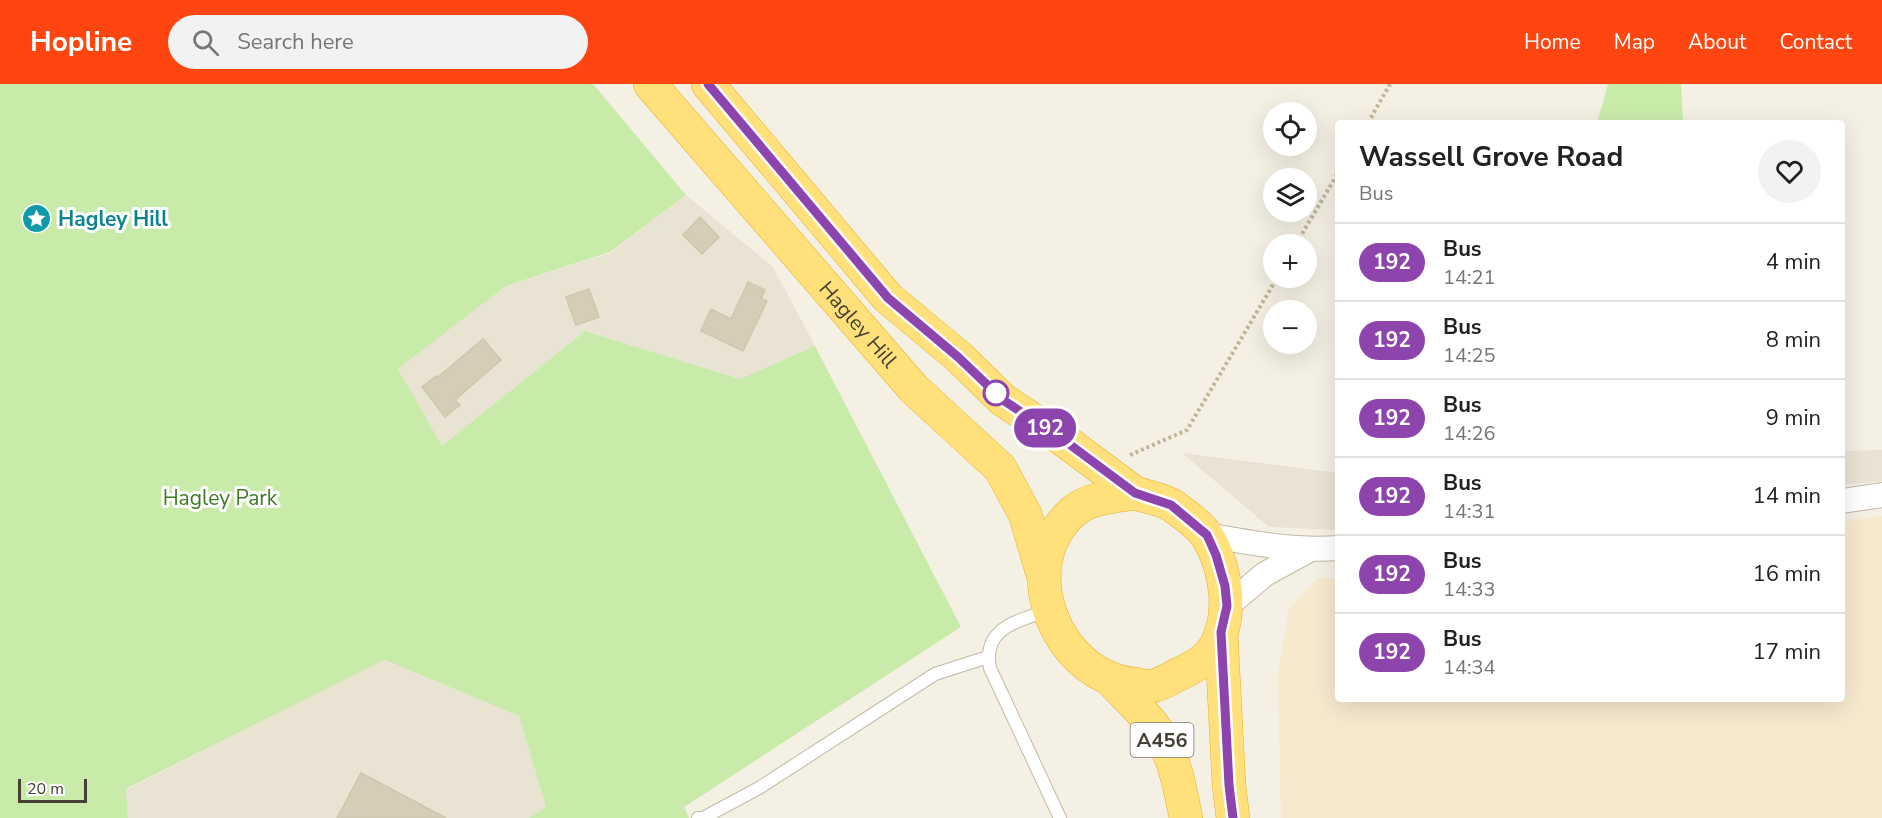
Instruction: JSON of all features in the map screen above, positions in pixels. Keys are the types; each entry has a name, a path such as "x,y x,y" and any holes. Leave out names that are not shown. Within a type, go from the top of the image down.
{"highway":[{"name":"Hagley Hill","path":"650,84 914,389 1000,468 1024,514 1043,575"},
{"name":"Hagley Hill","path":"708,84 888,298 958,357 1003,400 1065,441 1135,493"},
{"path":"1224,619 1210,653 1189,669 1152,686 1128,684 1109,678 1085,665 1059,634 1044,594 1043,575 1050,548 1059,529 1075,511 1096,500 1135,493 1171,505 1207,535 1216,555 1225,586 1229,785 1233,818"},
{"name":"A456","path":"1109,678 1164,742 1178,781 1186,818"}],"street":[{"path":"1845,501 1882,495"},
{"path":"1207,535 1262,545 1309,550 1335,548"},
{"path":"1224,619 1265,574 1309,550"}],"lane":[{"path":"1050,610 1012,623 1001,630 993,638 988,657 990,668 1060,818"},
{"path":"698,818 703,818 759,788 935,674 988,657"}],"path":[{"path":"1370,120 1390,84"},
{"path":"1302,234 1335,178"},
{"path":"1101,468 1187,430 1271,288"}],"shaded area":[{"path":"686,195 773,267 815,346 740,379 585,331 442,447 398,369 506,286 610,253"},
{"path":"1882,450 1882,481 1845,485 1845,451"},
{"path":"1182,453 1335,473 1335,530 1269,527"},
{"path":"1882,516 1882,818 1281,818 1278,676 1289,609 1318,578 1335,579 1335,702 1845,702 1845,522"},
{"path":"385,660 519,716 546,807 529,818 128,818 126,790"}],"green space":[{"name":"Hagley Park","path":"0,84 593,84 686,195 610,252 506,286 398,369 442,446 585,331 740,379 815,346 961,627 684,807 689,818 529,818 546,807 519,716 385,660 126,789 128,818 0,818"},
{"path":"1608,84 1681,84 1683,120 1598,120"}],"building":[{"path":"700,217 719,237 702,254 683,235"},
{"path":"748,282 765,290 761,298 767,301 743,351 701,331 711,309 731,319"},
{"path":"589,289 599,317 576,325 566,297"},
{"path":"483,339 501,360 455,400 460,405 445,417 422,387 436,376 437,378"},
{"path":"361,773 446,818 337,818"}],"bus line":[{"name":"192","path":"708,84 888,298 958,357 1003,400 1065,441 1135,493 1171,505 1207,535 1216,555 1225,586 1227,606 1221,632 1229,785 1233,818"}],"place":[{"name":"Hagley Hill","path":"37,219"}]}
